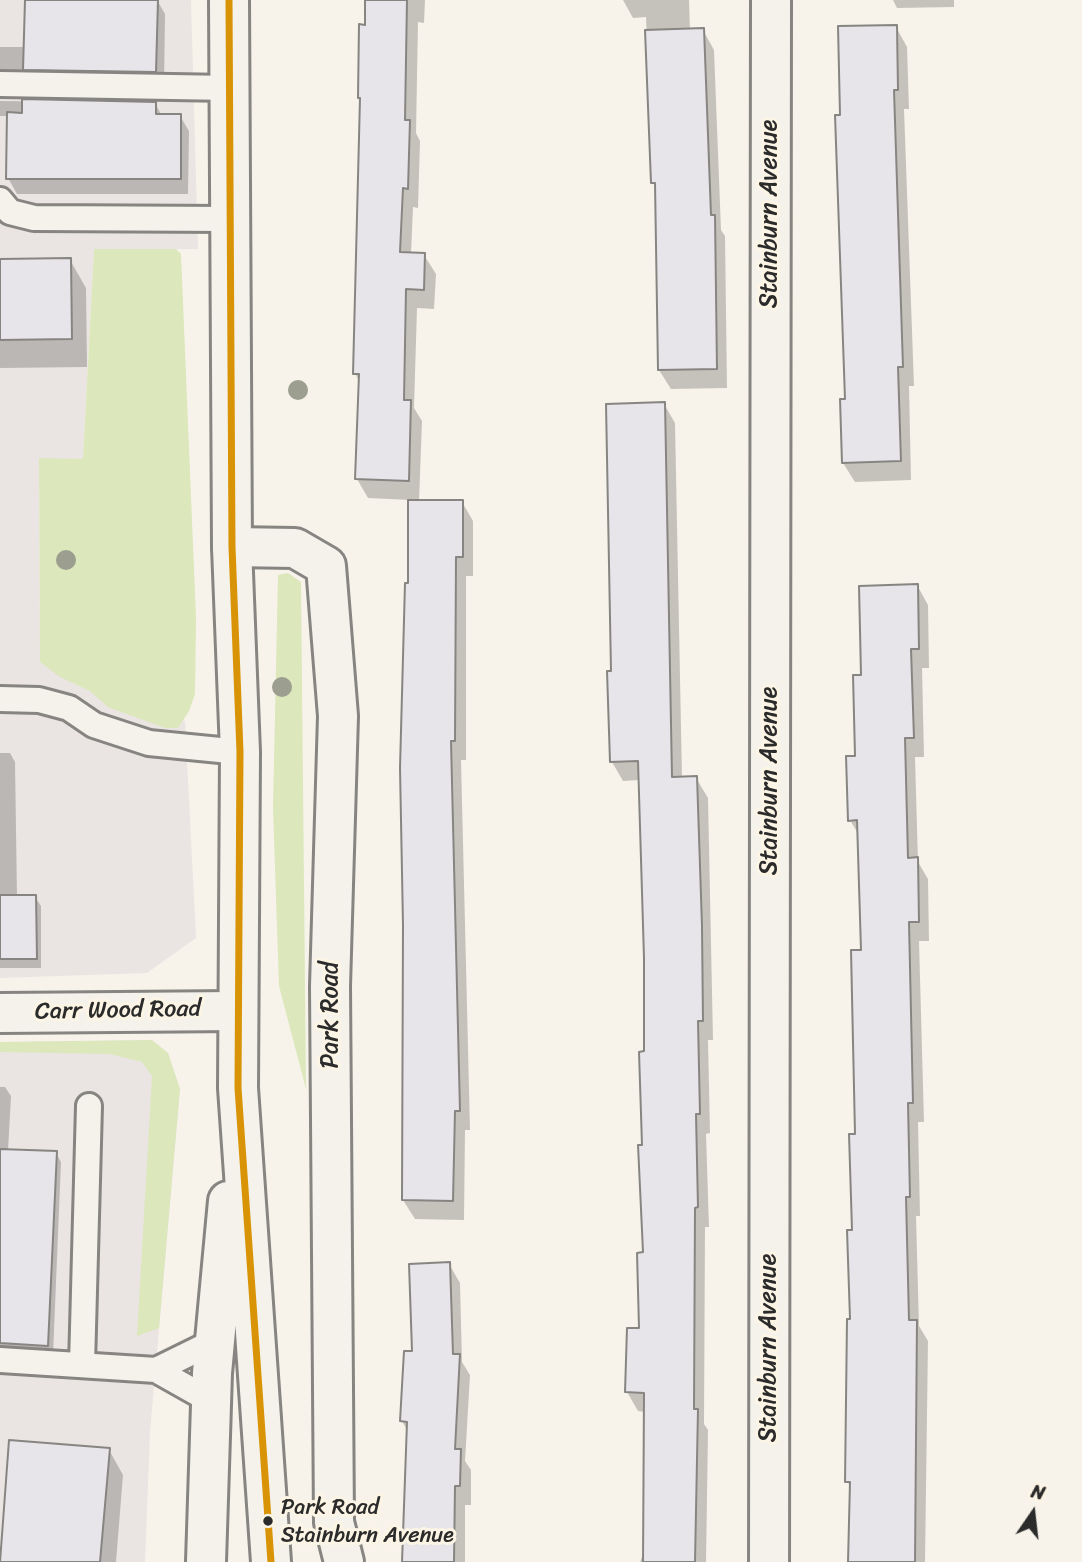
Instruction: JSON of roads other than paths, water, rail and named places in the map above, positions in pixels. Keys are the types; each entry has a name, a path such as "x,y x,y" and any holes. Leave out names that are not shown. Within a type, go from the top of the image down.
{"street":[{"path":"229,0 232,547 240,752 236,1011 238,1088 271,1562"},
{"name":"Stainburn Avenue","path":"769,1562 771,0"},
{"name":"Park Road","path":"232,547 295,548 326,566 338,716 330,986 334,1522 344,1562"},
{"name":"Carr Wood Road","path":"0,1013 236,1011"},
{"path":"206,1562 215,1341 238,1088"}],"lane":[{"path":"0,84 229,88"},
{"path":"0,200 10,212 34,218 230,219"},
{"path":"0,699 39,700 69,708 94,725 149,743 240,752"},
{"path":"82,1365 89,1106"},
{"path":"156,1370 215,1341"},
{"path":"0,1360 156,1370 211,1401"}],"place":[{"name":"Park Road Stainburn Avenue","path":"268,1521"}]}
